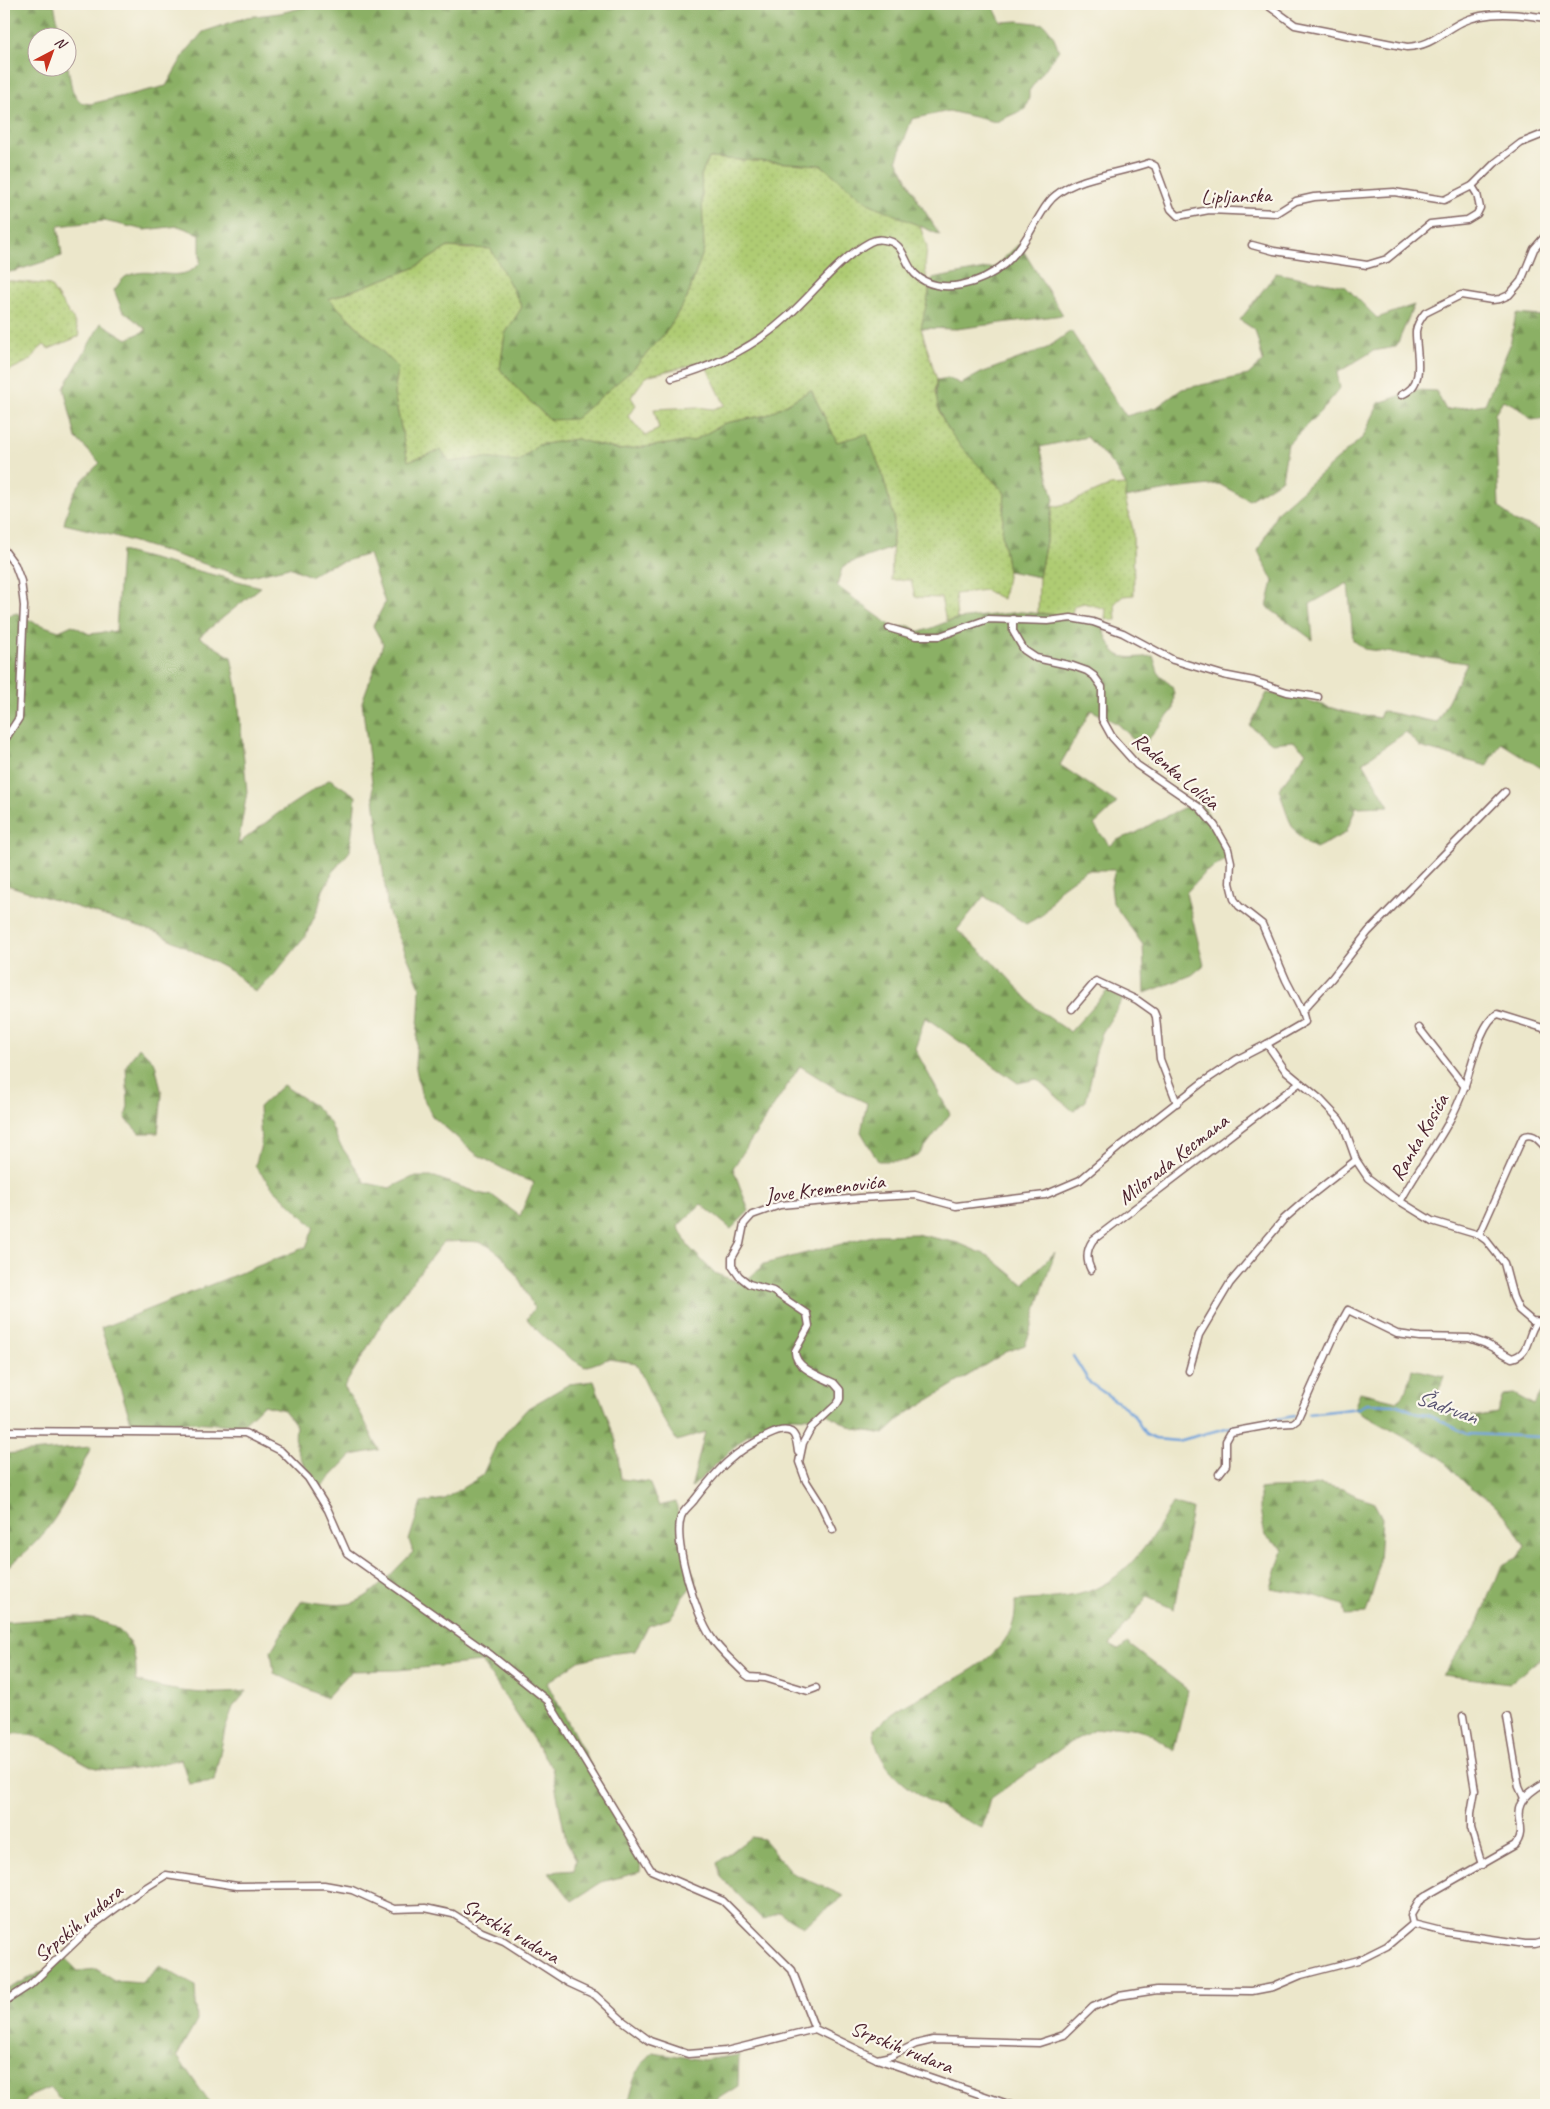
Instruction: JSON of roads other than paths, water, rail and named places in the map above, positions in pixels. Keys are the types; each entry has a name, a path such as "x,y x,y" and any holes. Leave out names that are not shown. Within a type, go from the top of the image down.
{"street":[{"path":"1266,4 1295,25 1407,47 1424,46 1462,22 1474,18 1513,14 1546,18"},
{"name":"Lipljanska","path":"672,378 715,364 770,330 787,317 840,265 860,248 872,241 882,239 897,244 915,274 922,280 941,287 961,285 980,279 1002,268 1026,239 1055,195 1069,186 1149,163 1155,166 1171,209 1178,216 1209,210 1277,213 1296,201 1314,197 1394,192 1444,200 1472,186 1495,163 1521,143 1546,133"},
{"path":"1252,245 1274,251 1359,265 1375,264 1396,253 1430,224 1460,222 1474,217 1480,208 1478,194 1472,186"},
{"path":"1400,395 1410,390 1415,380 1418,364 1416,331 1425,313 1461,295 1492,300 1500,299 1509,294 1521,281 1534,249 1546,235"},
{"path":"4,550 15,565 21,581 24,606 19,718 4,741"},
{"path":"889,628 916,636 940,636 961,630 980,620 997,618 1048,621 1071,618 1092,622 1123,633 1173,660 1224,675 1254,681 1287,692 1318,697"},
{"name":"Radenka Lolića","path":"1013,619 1013,630 1024,650 1036,658 1073,666 1087,671 1094,676 1102,687 1102,719 1112,737 1137,765 1200,808 1215,826 1228,849 1231,862 1230,883 1234,899 1239,906 1262,924 1286,980 1302,1011"},
{"path":"1505,792 1368,932 1332,978 1302,1011 1305,1019 1303,1024 1267,1044 1280,1065 1320,1099 1342,1123 1356,1160 1368,1178 1400,1202 1432,1220 1479,1235 1491,1245 1504,1263 1512,1297 1519,1310 1526,1317 1537,1322 1546,1322"},
{"path":"1072,1009 1096,982 1151,1008 1156,1017 1160,1058 1177,1103"},
{"name":"Ranka Kosića","path":"1400,1202 1410,1182 1450,1121 1465,1087 1480,1038 1495,1014 1546,1029"},
{"name":"Ranka Kosića","path":"1419,1028 1465,1087"},
{"name":"Jove Kremenovića","path":"799,1456 811,1428 837,1404 841,1393 834,1383 803,1366 795,1355 796,1347 809,1326 809,1318 804,1311 773,1291 749,1284 734,1269 732,1258 740,1244 744,1224 747,1219 757,1212 780,1206 860,1198 915,1195 956,1206 1045,1195 1080,1180 1203,1082 1236,1060 1267,1044"},
{"name":"Milorada Kecmana","path":"1091,1270 1087,1258 1093,1240 1299,1083"},
{"path":"1479,1235 1523,1137 1534,1136 1546,1148"},
{"path":"1189,1371 1200,1336 1209,1317 1236,1276 1262,1243 1291,1213 1356,1160"},
{"path":"1219,1474 1226,1465 1226,1441 1231,1432 1275,1424 1293,1423 1297,1420 1338,1328 1348,1310 1397,1334 1420,1337 1469,1338 1486,1344 1512,1358 1520,1356 1525,1352 1537,1322"},
{"path":"4,1431 245,1434 281,1451 308,1478 328,1510 347,1553 491,1655 548,1701 651,1870 723,1901 792,1970 815,2029"},
{"path":"816,1688 808,1691 765,1678 749,1677 711,1637 701,1618 686,1579 680,1524 683,1514 710,1478 739,1451 777,1432 789,1431 795,1436 799,1462 806,1481 820,1503 833,1530"},
{"path":"1463,1716 1475,1790 1470,1818 1471,1828 1482,1865"},
{"path":"1507,1717 1520,1787 1524,1798"},
{"path":"1413,1924 1412,1915 1420,1900 1448,1882 1512,1848 1518,1842 1517,1814 1521,1802 1536,1788 1546,1782"},
{"name":"Srpskih rudara","path":"4,2002 30,1985 93,1926 134,1895 166,1875 236,1886 324,1885 352,1890 394,1909 425,1908 453,1914 482,1932 504,1940 569,1983 595,1995 622,2021 650,2042 688,2054 726,2051 815,2029 877,2059 1011,2105"},
{"path":"1413,1924 1454,1933 1525,1944 1535,1944 1546,1940"},
{"path":"877,2059 891,2056 916,2044 933,2040 1039,2043 1064,2034 1093,2007 1119,1996 1157,1990 1252,1991 1272,1987 1301,1975 1359,1960 1387,1946 1413,1924"}],"waterway":[{"path":"1073,1356 1090,1383 1125,1407 1133,1414 1146,1435 1155,1439 1178,1441 1226,1428 1294,1416"},
{"name":"Šadrvan","path":"1308,1414 1359,1408 1366,1404 1398,1405 1414,1412 1428,1414 1467,1434 1546,1437"}]}
